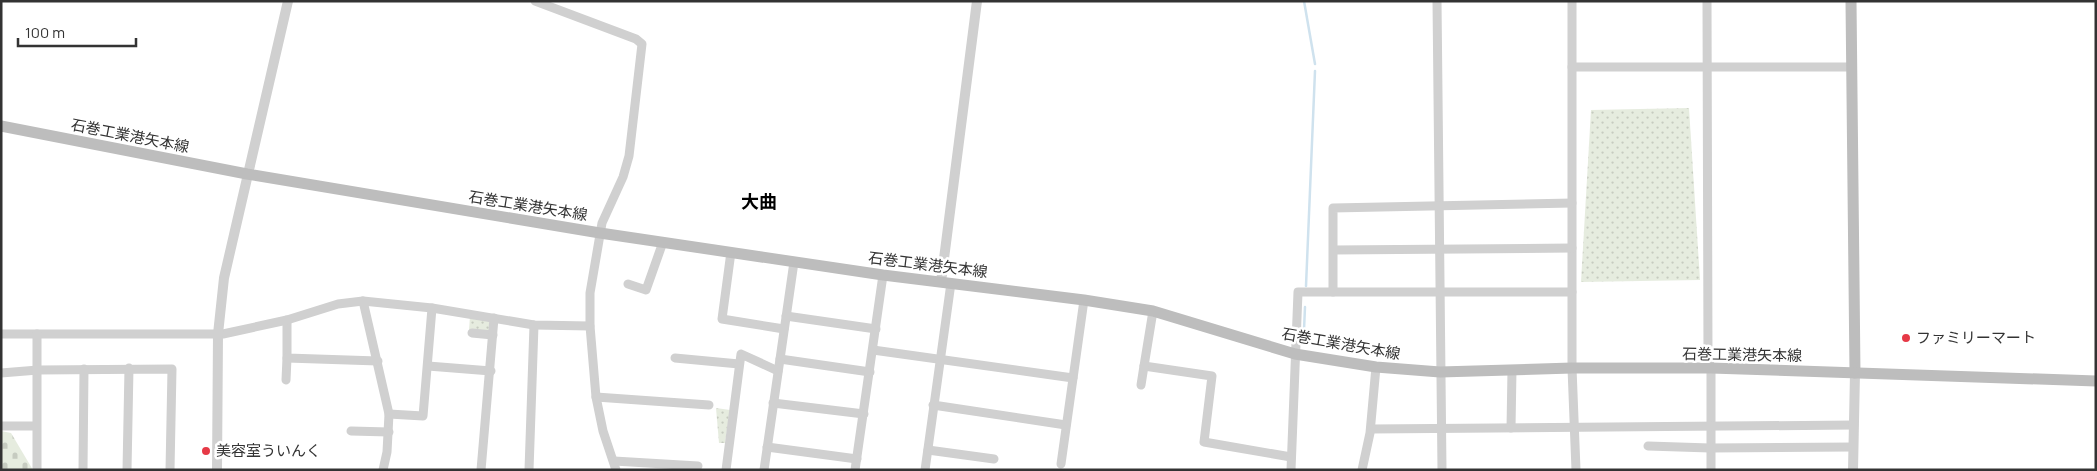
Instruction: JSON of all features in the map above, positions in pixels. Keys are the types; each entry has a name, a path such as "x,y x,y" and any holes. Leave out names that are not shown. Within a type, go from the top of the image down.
{"main road":[{"path":"1851,1 1855,374"},
{"name":"石巻工業港矢本線","path":"1,126 247,174 600,233 883,275 1084,300 1153,311 1295,354 1376,367 1440,372 1572,368 1711,368 2096,381"}],"street":[{"path":"217,470 218,334 224,278 288,1"},
{"path":"535,1 636,39 642,44 629,156 623,177 602,223 590,293 590,326 596,397 603,431 615,465 698,466"},
{"path":"925,470 940,358 946,282 977,1"},
{"path":"1437,1 1442,470"},
{"path":"1572,1 1572,368 1576,470"},
{"path":"1707,1 1708,358 1711,368 1711,470"},
{"path":"1572,67 1851,67"},
{"path":"1333,292 1333,208 1572,203"},
{"path":"628,284 649,292 662,242"},
{"path":"1334,250 1572,248"},
{"path":"731,252 722,319 784,328"},
{"path":"764,470 794,262"},
{"path":"855,470 883,275"},
{"path":"1291,470 1298,292 1572,292"},
{"path":"1061,464 1084,300"},
{"path":"1,334 218,334 287,320 338,304 362,301 432,308 534,325 590,326"},
{"path":"362,301 378,361 389,414 389,432 383,470"},
{"path":"389,414 423,416 432,308"},
{"path":"1141,385 1153,311"},
{"path":"786,316 876,329"},
{"path":"481,470 494,318"},
{"path":"286,380 287,320"},
{"path":"529,470 534,325"},
{"path":"472,333 494,335"},
{"path":"37,334 38,370 35,426 37,470"},
{"path":"873,350 1073,378"},
{"path":"726,470 741,354 778,371"},
{"path":"287,358 378,361"},
{"path":"675,358 739,364"},
{"path":"780,359 870,372"},
{"path":"428,366 491,370"},
{"path":"1144,366 1212,376 1204,442 1292,457"},
{"path":"1362,470 1371,429 1376,367"},
{"path":"127,470 129,368"},
{"path":"83,470 84,369"},
{"path":"1,373 38,370 172,369 170,470"},
{"path":"1511,428 1512,370"},
{"path":"1853,470 1855,374"},
{"path":"596,397 709,405"},
{"path":"773,402 864,414"},
{"path":"933,405 1066,425"},
{"path":"1371,429 1854,424"},
{"path":"1,426 35,426"},
{"path":"351,430 389,432"},
{"path":"1648,446 1710,448 1853,447"},
{"path":"767,448 856,460"},
{"path":"928,450 994,459"}],"green space":[{"path":"1689,108 1700,280 1581,282 1591,110"},
{"path":"470,316 487,319 490,323 490,330 469,330"},
{"path":"716,408 730,410 725,443 719,443"},
{"path":"1,431 11,433 33,470 1,470"}],"waterway":[{"path":"1304,1 1315,64"},
{"path":"1306,286 1315,71"},
{"path":"1304,330 1305,307"}],"place":[{"name":"ファミリーマート","path":"1906,338"},
{"name":"美容室ういんく","path":"206,451"}],"district":[{"name":"大曲","path":"759,202"}]}
